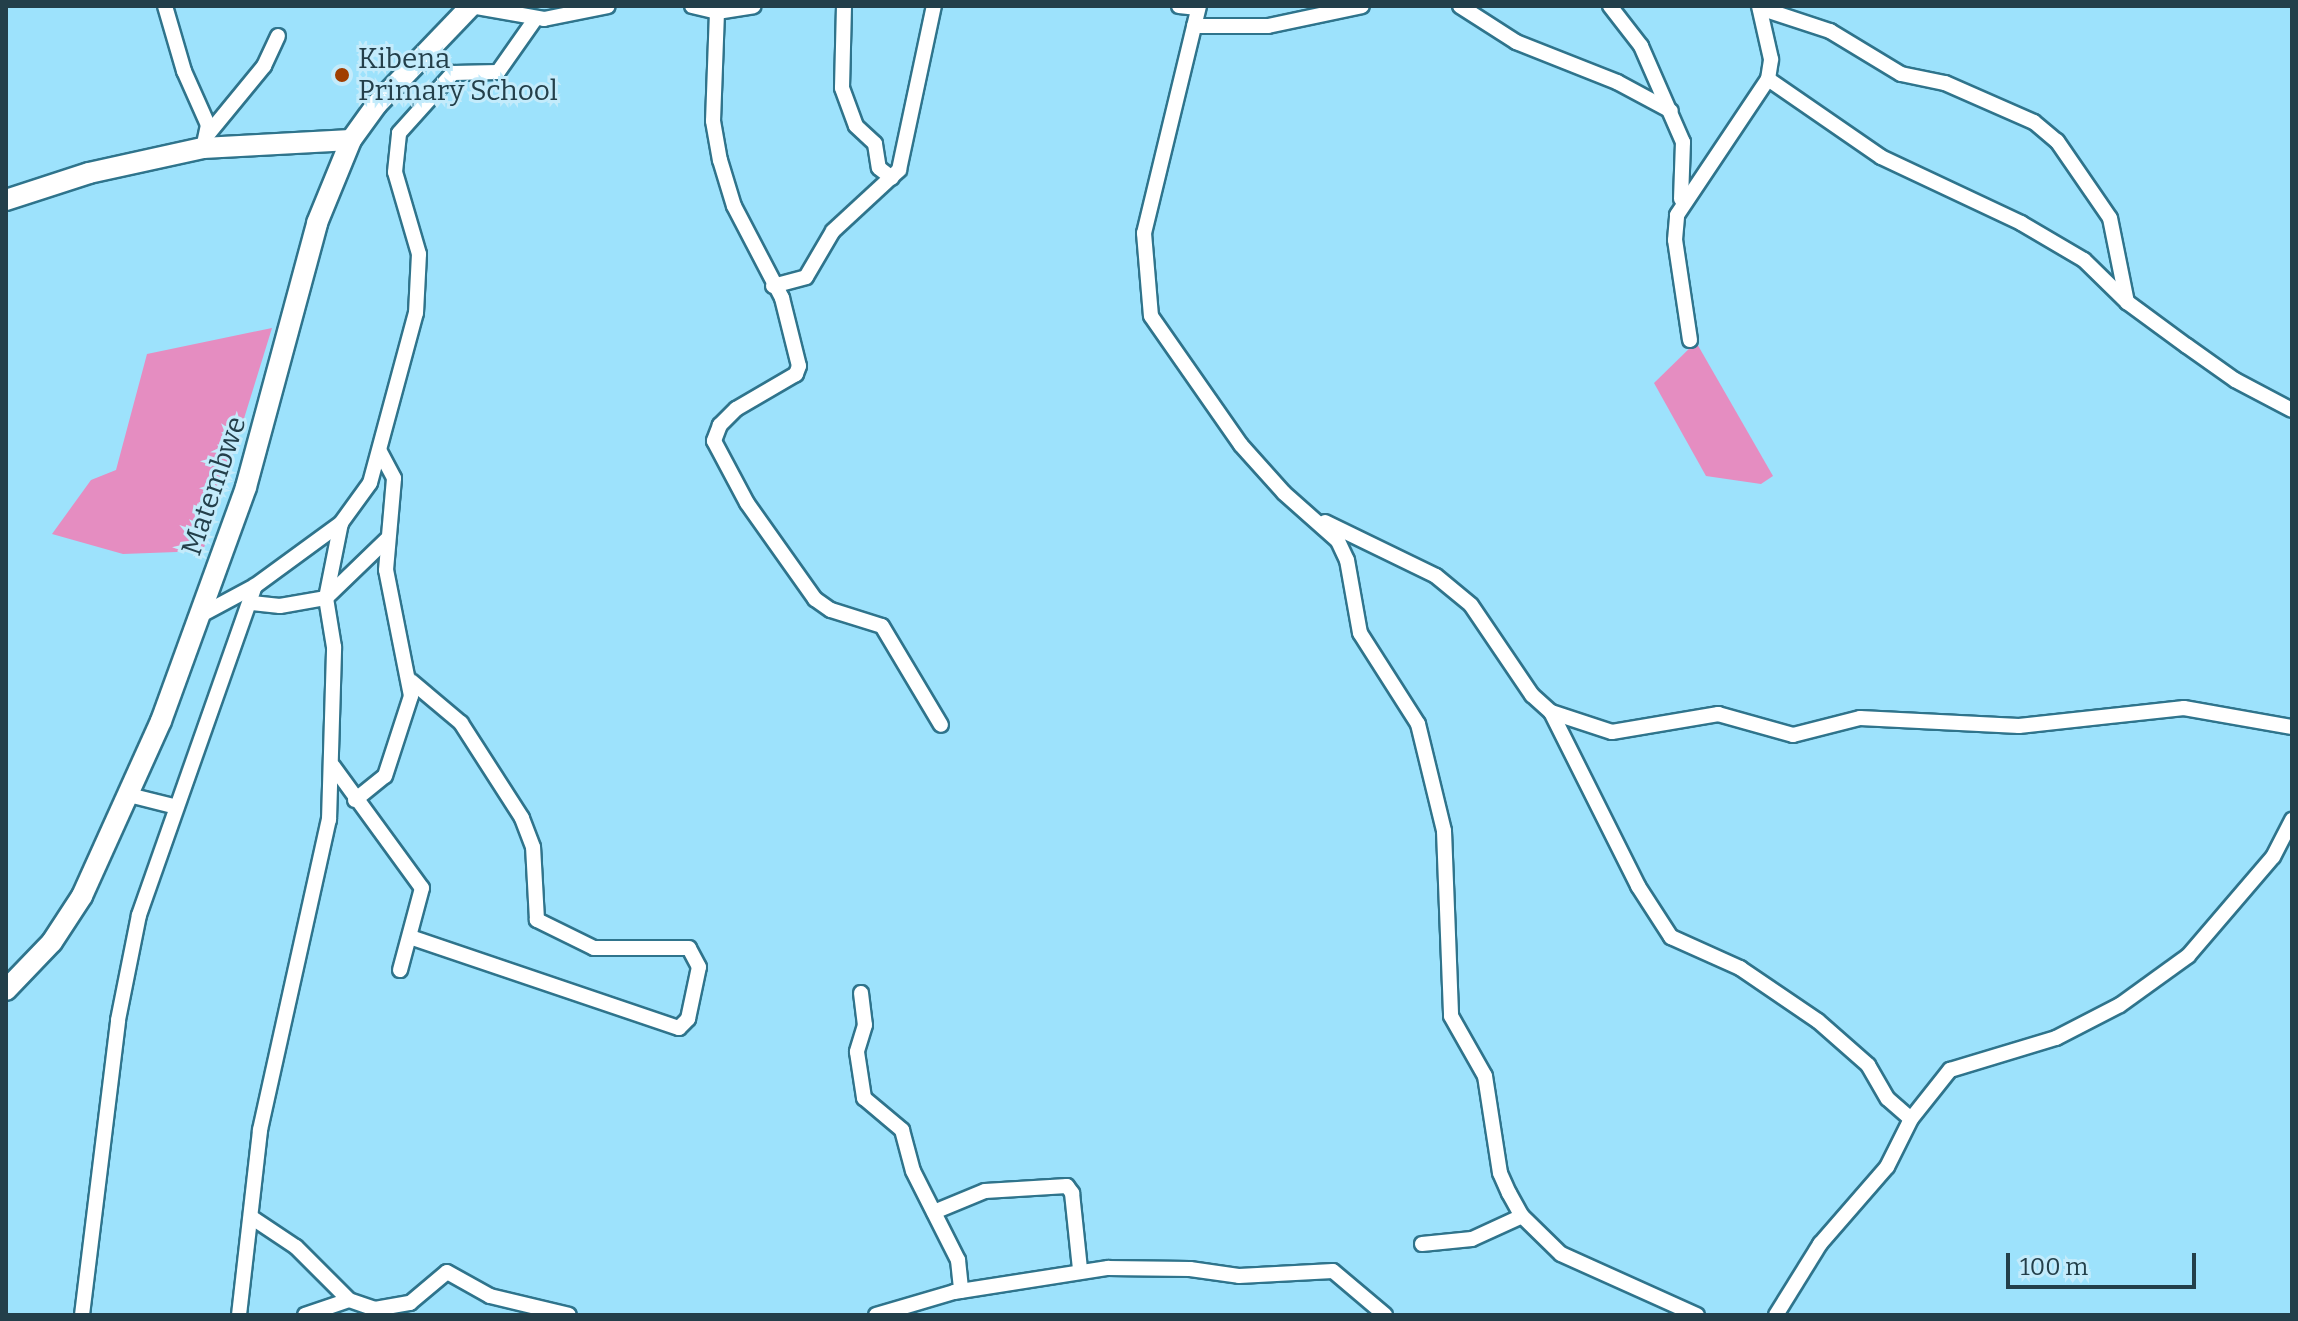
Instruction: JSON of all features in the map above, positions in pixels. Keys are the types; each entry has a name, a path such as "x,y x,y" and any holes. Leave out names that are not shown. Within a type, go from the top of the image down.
{"main road":[{"name":"Matembwe","path":"6,990 36,962 67,921 129,795 199,616 274,396 317,223 351,140 377,104 471,6"},
{"path":"6,200 206,140 351,140"}],"street":[{"path":"165,6 206,140"},
{"path":"471,6 536,18 608,6"},
{"path":"692,6 717,12 754,6"},
{"path":"844,6 838,69 842,88 856,126 875,144 880,170 892,178"},
{"path":"773,286 806,277 833,231 892,178 902,164 907,114 934,6"},
{"path":"1179,6 1198,7 1144,233 1146,300 1160,333 1241,445 1344,551 1360,633 1412,710 1430,761 1444,831 1451,1016 1485,1076 1500,1173 1522,1216 1575,1261 1697,1315"},
{"path":"1194,26 1268,26 1362,6"},
{"path":"1460,6 1516,42 1617,82 1671,111"},
{"path":"1610,6 1641,46 1671,111 1685,162 1675,240 1690,340"},
{"path":"1677,215 1768,79 1771,59 1759,7"},
{"path":"1759,7 1830,31 1912,78 1945,83 2034,122 2057,141 2110,218 2127,302"},
{"path":"717,12 713,121 720,160 734,206 786,313 798,371 728,417 715,434 718,454 815,599 831,610 882,626 941,725"},
{"path":"199,616 255,586 341,523 370,483 380,452 387,406 416,313 420,269 395,172 399,133 453,73 498,72 536,18"},
{"path":"206,140 264,66 278,36"},
{"path":"1768,79 1881,157 2021,223 2084,260 2127,302 2235,380 2292,410"},
{"path":"355,800 385,776 407,717 411,681 390,603 387,539 394,478 380,452"},
{"path":"1300,509 1411,561 1471,605 1532,695 1551,712 1638,886 1671,937 1740,968 1818,1021 1868,1065 1888,1099 1911,1119"},
{"path":"239,1315 260,1130 319,874 333,766 334,647 326,598 341,523"},
{"path":"252,603 280,606 326,598 387,539"},
{"path":"82,1315 118,1020 139,915 252,603 255,586"},
{"path":"410,937 679,1028 688,1019 699,967 689,948 594,948 537,920 533,847 522,818 461,723 411,681"},
{"path":"1551,712 1612,732 1718,714 1793,735 1860,718 2019,726 2184,708 2292,727"},
{"path":"333,766 355,800 418,877 422,897 400,970"},
{"path":"129,795 177,807"},
{"path":"1776,1315 1820,1244 1887,1167 1911,1119 1956,1066 2056,1038 2120,1005 2188,956 2273,857 2292,820"},
{"path":"861,993 865,1025 857,1052 864,1098 899,1124 913,1171 958,1260 961,1291"},
{"path":"934,1212 985,1191 1067,1186 1080,1269"},
{"path":"1422,1244 1472,1239 1522,1216"},
{"path":"251,1217 296,1247 349,1300"},
{"path":"876,1315 961,1291 1080,1269 1190,1269 1239,1276 1333,1271 1385,1315"},
{"path":"305,1315 349,1300 395,1309 447,1272 490,1296 569,1315"}],"shaded area":[{"path":"272,328 203,551 123,554 52,534 91,480 116,470 147,354"},
{"path":"1696,342 1773,476 1761,484 1706,476 1654,383"}],"place":[{"name":"Kibena Primary School","path":"342,75"}]}
